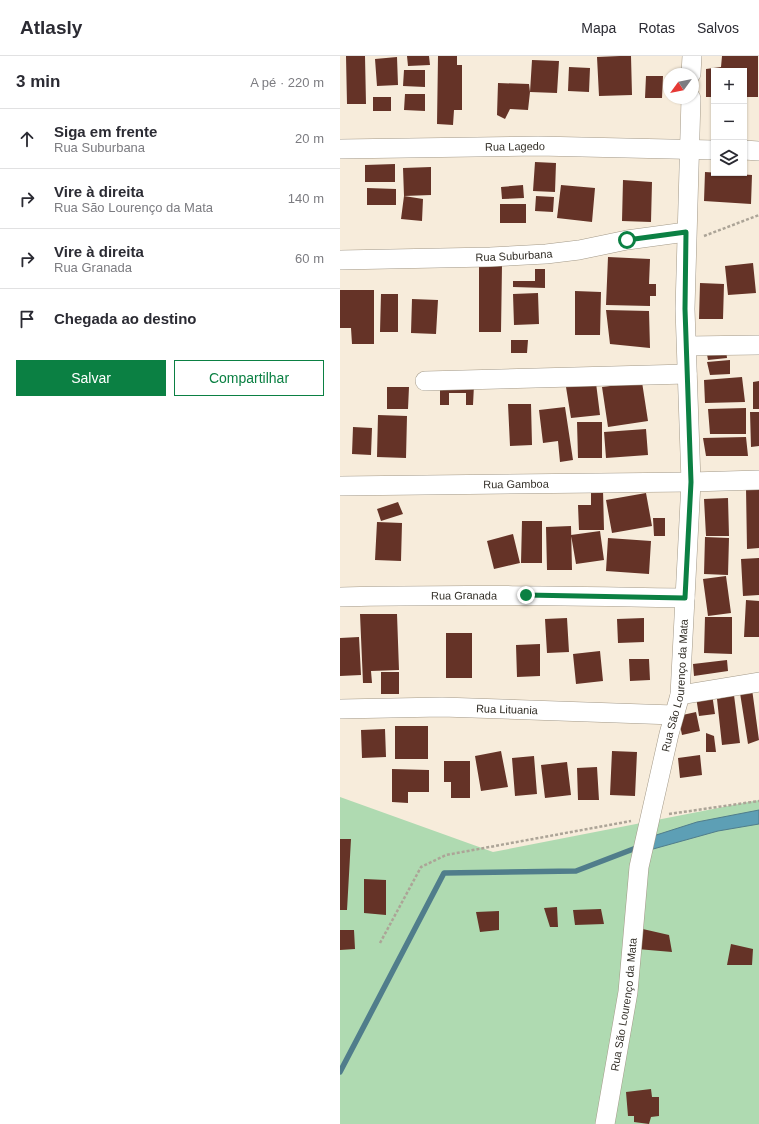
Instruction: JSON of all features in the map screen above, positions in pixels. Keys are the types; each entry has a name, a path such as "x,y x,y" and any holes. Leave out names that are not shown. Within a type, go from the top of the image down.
{"street":[{"path":"692,56 692,68"},
{"name":"Rua São Lourenço da Mata","path":"605,1124 628,992 639,867 680,695 691,482 685,309 691,104"},
{"name":"Rua Lagedo","path":"340,149 538,146 711,150"},
{"path":"747,150 759,151"},
{"name":"Rua Suburbana","path":"340,260 490,257 546,254 578,250 627,240 687,237"},
{"path":"687,346 759,345"},
{"path":"425,381 688,374"},
{"name":"Rua Gamboa","path":"340,486 759,480"},
{"name":"Rua Granada","path":"340,597 526,595 685,598"},
{"path":"680,695 759,682"},
{"name":"Rua Lituania","path":"340,709 442,707 674,716"}],"path":[{"path":"687,237 759,215"},
{"path":"380,943 421,867 446,855 650,817 759,801"}],"green space":[{"path":"340,797 493,852 759,800 759,1124 340,1124"}],"water":[{"path":"759,810 759,824 718,831 646,851 650,837 697,822"}],"building":[{"path":"346,56 365,56 366,104 347,104"},
{"path":"407,56 429,56 430,65 408,66"},
{"path":"438,56 457,56 457,65 462,65 462,110 454,110 453,125 437,124"},
{"path":"631,56 632,95 599,96 597,57"},
{"path":"722,56 758,56 758,97 747,97 747,68 714,68 721,67"},
{"path":"397,57 398,85 377,86 375,59"},
{"path":"532,60 559,61 557,93 530,92"},
{"path":"569,67 590,68 589,92 568,91"},
{"path":"711,68 711,97 706,97 706,69"},
{"path":"404,70 425,70 425,87 403,86"},
{"path":"646,76 663,76 662,98 645,98"},
{"path":"498,83 529,84 530,92 528,110 510,109 505,119 497,115"},
{"path":"405,94 425,94 425,111 404,110"},
{"path":"373,97 391,97 391,111 373,111"},
{"path":"535,162 556,163 555,192 533,191"},
{"path":"395,164 395,182 365,182 365,165"},
{"path":"431,167 431,195 404,196 403,168"},
{"path":"705,172 711,172 711,176 752,175 751,204 704,201"},
{"path":"623,180 652,182 651,222 622,221"},
{"path":"523,185 524,198 502,199 501,187"},
{"path":"561,185 595,188 592,222 557,218"},
{"path":"367,188 396,189 396,205 367,205"},
{"path":"404,196 423,199 422,221 401,219"},
{"path":"536,196 554,197 553,212 535,211"},
{"path":"500,204 526,204 526,223 500,223"},
{"path":"608,257 650,259 649,284 656,284 656,296 650,296 650,306 606,305"},
{"path":"753,263 756,293 728,295 725,266"},
{"path":"479,265 502,265 501,332 479,332"},
{"path":"535,269 545,269 545,288 513,287 513,281 535,281"},
{"path":"700,283 724,284 723,319 699,319"},
{"path":"340,290 374,290 374,344 352,344 351,328 340,328"},
{"path":"575,291 601,292 600,335 575,335"},
{"path":"538,293 539,324 514,325 513,294"},
{"path":"381,294 398,294 398,332 380,332"},
{"path":"412,299 438,300 436,334 411,333"},
{"path":"606,310 649,311 650,348 610,344"},
{"path":"511,340 528,340 527,353 511,353"},
{"path":"706,349 726,349 727,358 708,360"},
{"path":"730,360 730,374 710,375 707,362"},
{"path":"742,377 745,402 705,403 704,380"},
{"path":"759,381 759,409 753,409 753,382"},
{"path":"642,382 648,421 608,427 602,387"},
{"path":"596,383 600,415 571,418 566,387"},
{"path":"440,384 474,385 473,405 466,405 466,393 449,393 449,405 440,405"},
{"path":"387,387 409,387 408,409 387,409"},
{"path":"508,404 531,404 532,445 510,446"},
{"path":"565,407 573,460 560,462 558,441 543,443 539,410"},
{"path":"746,408 746,434 710,434 708,409"},
{"path":"750,412 759,412 759,446 751,447"},
{"path":"378,415 407,416 406,458 377,457"},
{"path":"577,422 602,422 602,458 578,458"},
{"path":"353,427 372,428 371,455 352,454"},
{"path":"646,429 648,455 606,458 604,432"},
{"path":"746,437 748,456 706,456 703,438"},
{"path":"746,488 759,488 759,548 747,549"},
{"path":"591,490 603,490 604,530 579,530 578,505 591,505"},
{"path":"646,493 652,526 612,533 606,500"},
{"path":"728,498 729,536 706,536 704,499"},
{"path":"398,502 403,514 381,521 377,509"},
{"path":"653,518 665,518 665,536 654,536"},
{"path":"522,521 542,521 542,563 521,563"},
{"path":"377,522 402,523 401,561 375,560"},
{"path":"571,526 572,570 547,570 546,527"},
{"path":"600,531 604,560 576,564 571,535"},
{"path":"513,534 520,563 494,569 487,541"},
{"path":"705,537 729,538 728,575 704,574"},
{"path":"608,538 651,541 649,574 606,571"},
{"path":"759,558 759,595 743,596 741,559"},
{"path":"726,576 731,613 708,616 703,579"},
{"path":"746,600 759,601 759,637 744,637"},
{"path":"360,614 397,614 399,670 371,671 372,683 363,683"},
{"path":"705,617 732,617 732,654 704,653"},
{"path":"567,618 569,652 547,653 545,619"},
{"path":"644,618 644,642 618,643 617,619"},
{"path":"446,633 472,633 472,678 446,678"},
{"path":"359,637 361,675 340,676 340,638"},
{"path":"540,644 540,676 517,677 516,645"},
{"path":"600,651 603,681 576,684 573,654"},
{"path":"629,659 649,659 650,680 630,681"},
{"path":"727,660 728,671 694,676 693,664"},
{"path":"381,672 399,672 399,694 381,694"},
{"path":"752,689 759,740 748,744 740,693"},
{"path":"712,694 715,714 699,716 696,697"},
{"path":"734,695 740,743 722,745 717,699"},
{"path":"696,712 700,731 682,735 678,716"},
{"path":"395,726 428,726 428,759 395,759"},
{"path":"385,729 386,757 362,758 361,730"},
{"path":"706,733 714,736 716,752 706,752"},
{"path":"501,751 508,787 481,791 475,756"},
{"path":"612,751 637,752 635,796 610,795"},
{"path":"700,755 702,775 680,778 678,758"},
{"path":"534,756 537,794 515,796 512,758"},
{"path":"444,761 470,761 470,798 451,798 451,782 444,782"},
{"path":"567,762 571,795 545,798 541,765"},
{"path":"597,767 599,800 578,800 577,768"},
{"path":"392,769 429,770 429,792 408,792 408,803 392,802"},
{"path":"340,839 351,839 347,910 340,910"},
{"path":"364,879 386,880 386,915 364,913"},
{"path":"557,907 558,927 550,927 544,908"},
{"path":"601,909 604,924 575,925 573,910"},
{"path":"499,911 499,930 480,932 476,912"},
{"path":"634,927 669,935 672,952 637,949"},
{"path":"340,930 354,930 355,949 340,950"},
{"path":"731,944 753,949 752,965 727,965"},
{"path":"651,1089 652,1097 659,1097 659,1116 651,1117 649,1124 634,1122 634,1116 628,1116 626,1092"}],"waterway":[{"path":"340,1072 444,873 576,871 636,848"}],"route":[{"path":"526,595 685,598 691,482 685,309 686,232 627,240"}]}
